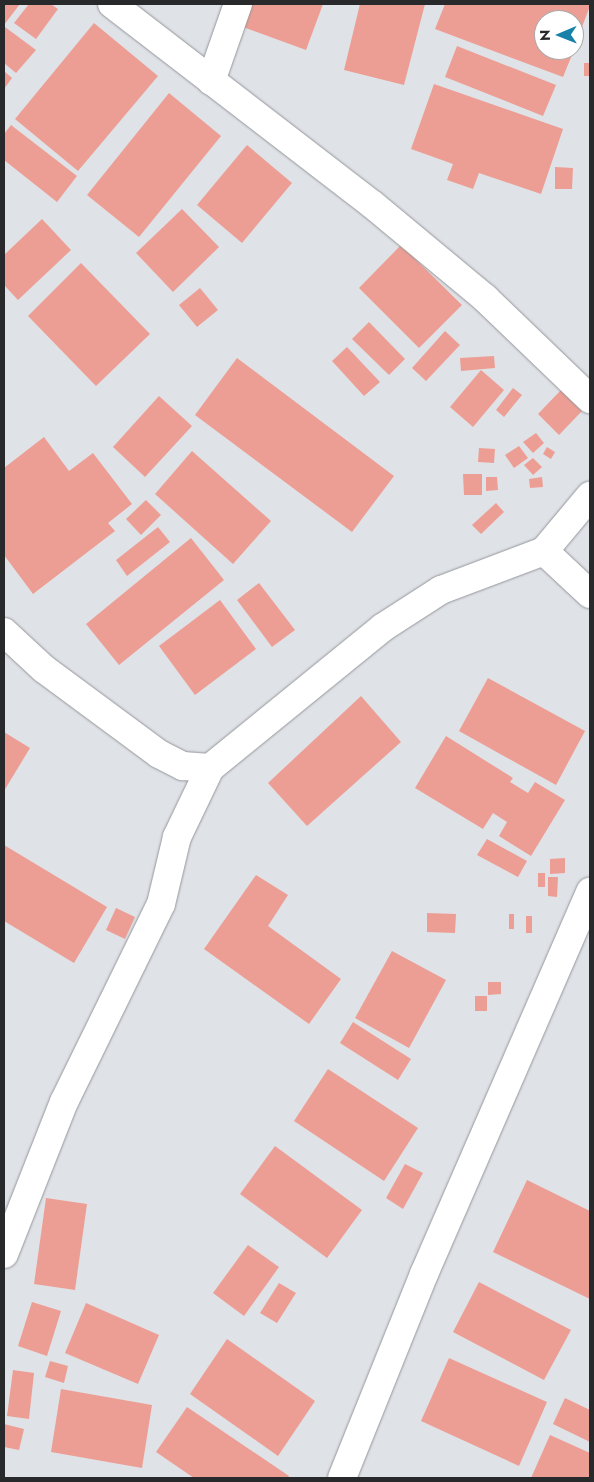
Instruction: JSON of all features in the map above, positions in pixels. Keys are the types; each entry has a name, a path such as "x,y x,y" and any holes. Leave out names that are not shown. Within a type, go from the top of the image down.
{"street":[{"path":"112,4 440,261 587,386"},
{"path":"211,81 238,4"},
{"path":"4,1254 64,1102 161,904 177,837 210,768 404,614 440,590 544,551 590,496"},
{"path":"544,551 590,594"},
{"path":"4,632 44,669 158,754 183,766 210,768"},
{"path":"342,1478 424,1274 590,892"}],"building":[{"path":"4,4 20,4 4,25"},
{"path":"29,4 51,4 58,9 36,39 14,23"},
{"path":"252,4 323,4 306,50 243,27"},
{"path":"360,4 425,4 404,85 344,70"},
{"path":"445,4 590,4 584,22 584,10 534,10 534,60 570,60 563,77 435,29"},
{"path":"94,23 158,76 78,171 15,119"},
{"path":"5,27 36,50 16,73 4,63"},
{"path":"457,46 556,85 543,116 445,77"},
{"path":"584,63 590,63 590,76 584,76"},
{"path":"4,71 12,78 4,89"},
{"path":"434,84 563,129 541,194 479,173 473,189 447,180 453,164 411,149"},
{"path":"169,93 221,136 139,237 87,195"},
{"path":"11,125 77,176 57,202 4,160 4,134"},
{"path":"247,145 292,183 242,243 197,205"},
{"path":"555,167 573,168 572,189 555,189"},
{"path":"182,209 219,247 173,292 136,253"},
{"path":"42,219 71,250 18,300 4,285 4,255"},
{"path":"401,245 462,305 419,348 359,288"},
{"path":"81,263 150,334 96,386 28,316"},
{"path":"200,288 218,310 197,327 179,305"},
{"path":"369,322 405,359 389,375 352,339"},
{"path":"445,331 460,345 426,381 412,368"},
{"path":"347,347 380,382 364,396 332,361"},
{"path":"494,356 495,368 461,371 460,358"},
{"path":"237,358 394,476 352,532 195,415"},
{"path":"481,370 504,390 473,427 450,407"},
{"path":"513,388 522,395 504,417 496,410"},
{"path":"561,390 582,411 559,435 538,414"},
{"path":"159,396 192,426 145,477 113,447"},
{"path":"536,433 544,443 533,453 523,442"},
{"path":"44,437 69,471 93,453 132,504 108,523 115,531 33,594 4,555 4,468"},
{"path":"519,446 528,458 514,468 505,455"},
{"path":"547,447 555,452 551,459 543,454"},
{"path":"479,448 495,449 494,463 478,462"},
{"path":"192,451 271,521 233,564 155,494"},
{"path":"533,458 542,467 533,475 524,465"},
{"path":"463,474 482,474 482,495 464,495"},
{"path":"486,477 497,477 498,490 486,491"},
{"path":"542,477 543,487 530,488 529,479"},
{"path":"146,500 161,515 141,535 126,519"},
{"path":"496,503 504,512 481,534 472,525"},
{"path":"158,527 170,542 127,576 116,560"},
{"path":"191,538 224,580 119,665 86,624"},
{"path":"259,583 295,630 272,647 237,600"},
{"path":"220,600 256,649 195,695 159,646"},
{"path":"488,678 585,731 556,785 459,731"},
{"path":"361,696 401,742 307,826 268,783"},
{"path":"4,732 30,748 4,791"},
{"path":"446,736 513,778 510,782 528,793 535,782 565,800 531,856 499,836 507,822 493,813 483,829 415,788"},
{"path":"487,839 527,861 518,877 477,855"},
{"path":"4,845 107,907 74,963 4,921"},
{"path":"565,858 565,873 550,874 550,859"},
{"path":"538,873 545,873 545,887 538,887"},
{"path":"256,875 288,895 268,926 341,979 309,1024 204,949"},
{"path":"548,877 558,877 557,897 548,896"},
{"path":"116,908 135,917 125,939 106,930"},
{"path":"427,913 456,914 455,933 427,932"},
{"path":"509,914 514,914 514,929 509,929"},
{"path":"526,916 532,916 532,933 526,933"},
{"path":"392,951 446,980 409,1048 355,1018"},
{"path":"488,982 501,982 501,994 488,995"},
{"path":"475,996 487,996 487,1011 475,1011"},
{"path":"353,1022 411,1059 398,1080 340,1043"},
{"path":"328,1069 418,1128 384,1181 294,1121"},
{"path":"275,1146 362,1210 327,1258 240,1194"},
{"path":"405,1164 423,1173 403,1209 386,1198"},
{"path":"527,1180 590,1211 590,1299 493,1252"},
{"path":"46,1198 87,1204 75,1290 34,1284"},
{"path":"248,1245 279,1267 244,1316 213,1293"},
{"path":"479,1282 571,1330 544,1380 453,1332"},
{"path":"279,1283 296,1293 277,1323 260,1313"},
{"path":"32,1302 61,1311 47,1356 18,1346"},
{"path":"86,1303 159,1335 138,1384 65,1353"},
{"path":"227,1339 315,1401 278,1456 190,1394"},
{"path":"449,1358 547,1402 519,1466 421,1421"},
{"path":"50,1361 68,1366 64,1383 45,1377"},
{"path":"13,1370 34,1373 29,1419 7,1416"},
{"path":"61,1389 152,1405 142,1468 51,1452"},
{"path":"565,1398 590,1410 590,1442 553,1424"},
{"path":"187,1407 289,1476 288,1478 194,1478 156,1452"},
{"path":"4,1424 24,1429 19,1450 4,1447"},
{"path":"550,1435 590,1453 590,1478 531,1478"}]}
